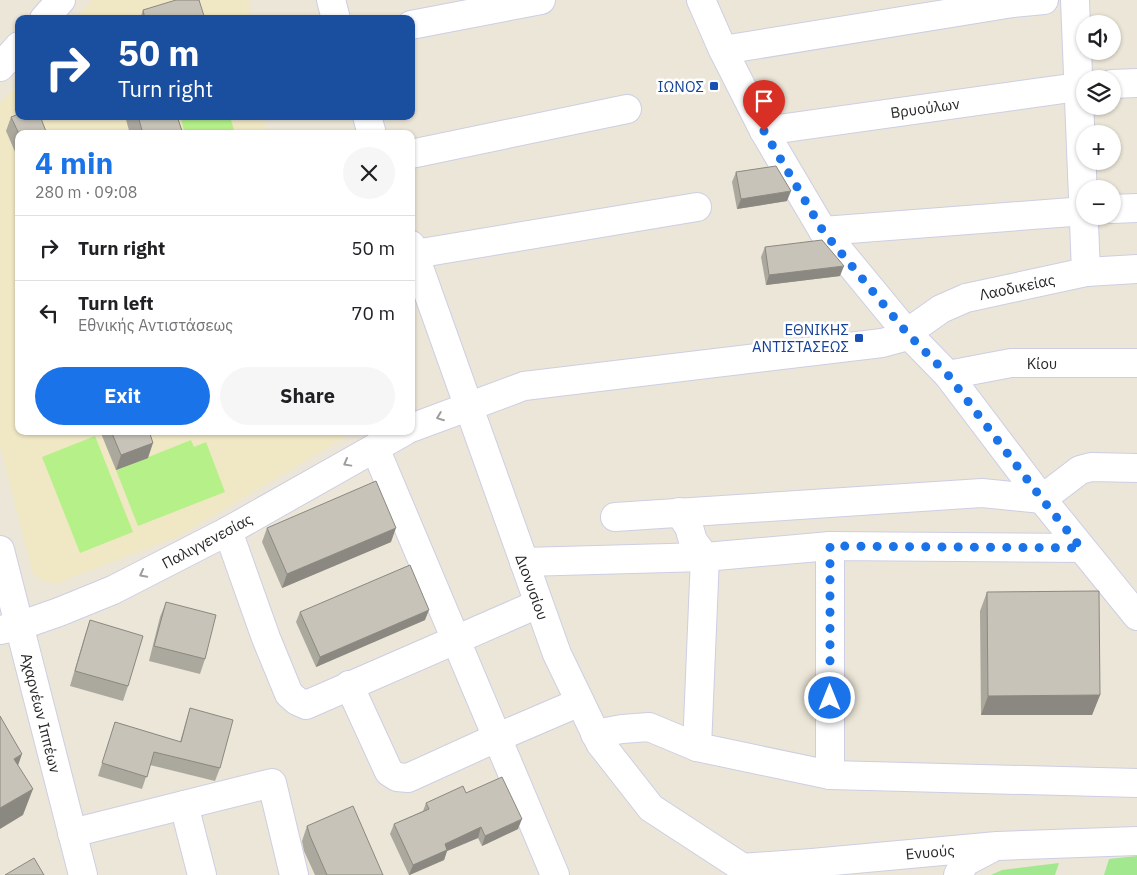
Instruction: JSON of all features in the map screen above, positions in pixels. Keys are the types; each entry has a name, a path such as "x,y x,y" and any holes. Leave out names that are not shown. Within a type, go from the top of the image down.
{"street":[{"path":"48,15 61,0"},
{"path":"331,0 335,15"},
{"path":"415,24 541,0"},
{"path":"701,0 723,50 764,131 823,231 907,333 948,375 1081,548 1127,591 1137,616"},
{"path":"723,50 1013,2 1044,0"},
{"path":"1075,0 1081,70"},
{"path":"1121,84 1137,83"},
{"name":"Βρυούλων","path":"764,131 1076,87"},
{"path":"415,153 626,109"},
{"path":"1083,115 1084,180"},
{"path":"415,249 697,207"},
{"path":"1121,209 1137,208"},
{"path":"823,231 1076,212"},
{"path":"1085,225 1086,272"},
{"name":"Διονυσίου","path":"415,255 538,604 557,654 595,734 650,808 743,873"},
{"name":"Λαοδικείας","path":"469,406 524,386 882,343 904,338 907,333 941,309 966,298 1086,272 1137,269"},
{"name":"Κίου","path":"948,375 1011,363 1137,363"},
{"path":"415,426 469,406"},
{"name":"Παλιγγενεσίας","path":"10,628 59,612 113,590 228,531 398,435"},
{"path":"375,448 555,875"},
{"path":"614,516 982,493 1042,499 1080,470 1090,467 1137,468"},
{"path":"679,512 689,527 693,541 705,558 698,747"},
{"path":"228,531 266,638 289,694 297,701 306,704 538,604"},
{"path":"524,562 705,558 830,546 1081,548"},
{"path":"830,546 830,775"},
{"name":"Αχαρνέων Ιππέων","path":"0,550 10,628 83,875"},
{"path":"349,685 389,772 397,777 408,778 580,702"},
{"path":"595,734 648,727 698,747 830,775 1137,783"},
{"path":"72,833 272,783 294,875"},
{"path":"184,805 202,875"},
{"name":"Ενυούς","path":"743,873 812,863 997,846 1137,841"},
{"path":"958,875 965,862 997,846"}],"shaded area":[{"path":"92,0 249,0 251,15 79,15"},
{"path":"15,86 15,120 264,120 266,130 15,130 15,435 349,435 179,536 58,583 43,582 33,574 0,447 0,103"}],"green space":[{"path":"181,120 231,120 234,130 184,130"},
{"path":"95,436 133,532 80,553 42,457"},
{"path":"191,440 194,447 206,442 225,492 138,526 116,470"},
{"path":"1137,856 1137,875 1104,875 1109,859"},
{"path":"1059,863 1055,875 991,875 1002,870"}],"building":[{"path":"176,0 199,0 204,15 144,15 143,10"},
{"path":"15,116 15,120 42,120 45,130 17,130 11,117"},
{"path":"139,120 178,120 182,130 142,130"},
{"path":"776,166 791,191 741,199 736,172"},
{"path":"822,240 844,266 769,275 765,247"},
{"path":"113,435 150,435 153,443 121,455"},
{"path":"376,481 396,528 287,574 267,528"},
{"path":"410,565 429,610 320,657 300,612"},
{"path":"1099,591 1100,695 988,696 987,592"},
{"path":"166,602 216,615 205,659 154,646"},
{"path":"90,620 143,636 128,686 75,671"},
{"path":"190,708 233,720 220,768 154,752 147,777 102,763 115,722 181,742"},
{"path":"0,716 22,754 14,759 33,789 0,808"},
{"path":"502,777 522,819 485,836 481,827 445,844 447,850 413,865 394,824 429,809 426,803 463,786 466,793"},
{"path":"353,806 383,875 327,875 310,836 307,826"},
{"path":"34,858 44,875 5,875"}],"place":[{"name":"ΙΩΝΟΣ","path":"714,86"},
{"name":"ΕΘΝΙΚΗΣ ΑΝΤΙΣΤΑΣΕΩΣ","path":"859,338"}],"route":[{"path":"764,131 823,231 907,333 948,375 1081,548 830,546 830,698"}]}
